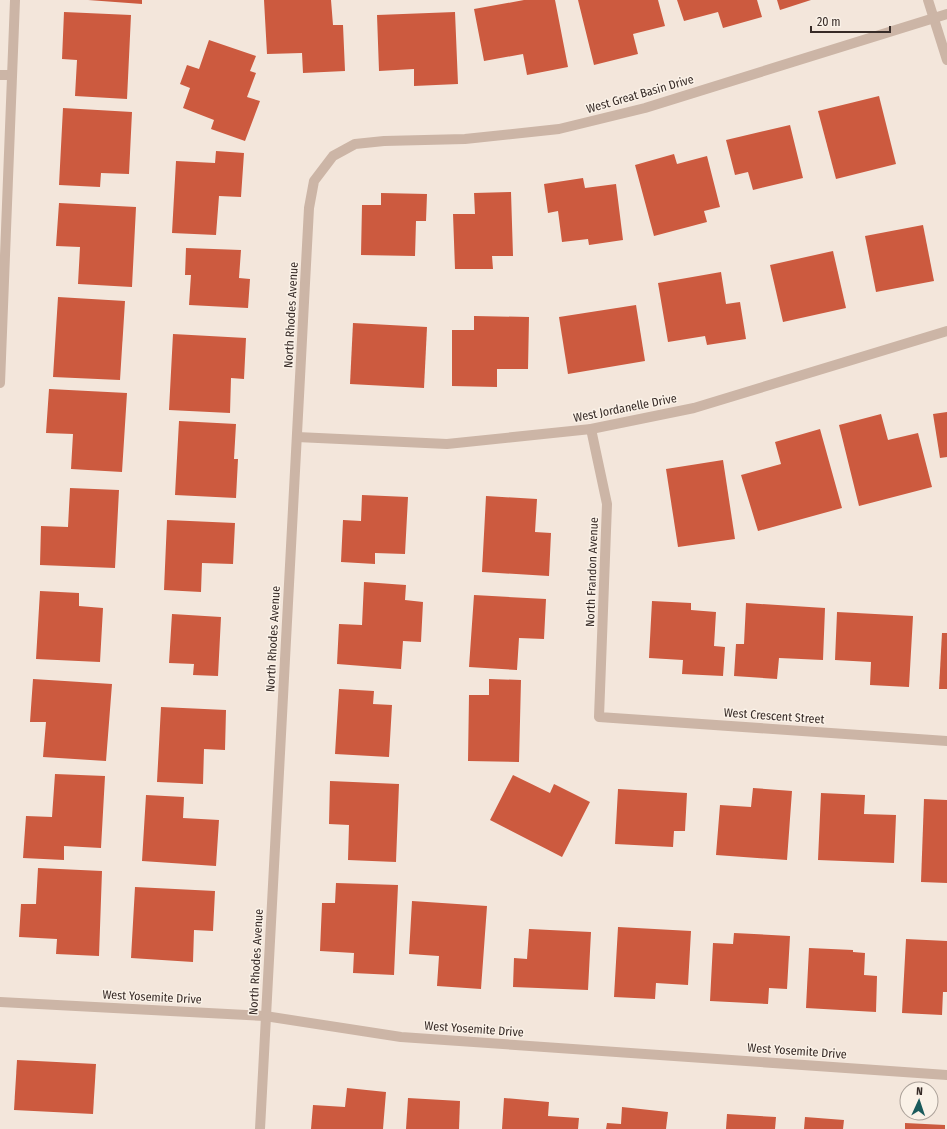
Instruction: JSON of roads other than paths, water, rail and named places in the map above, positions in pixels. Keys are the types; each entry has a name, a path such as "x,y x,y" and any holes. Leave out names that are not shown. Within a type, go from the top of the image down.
{"street":[{"path":"0,383 15,0"},
{"path":"928,0 947,60"},
{"name":"West Great Basin Drive","path":"333,156 355,144 384,141 465,139 559,129 645,108 947,14"},
{"path":"0,75 12,75"},
{"name":"North Rhodes Avenue","path":"260,1129 309,208 314,181 333,156"},
{"name":"West Jordanelle Drive","path":"297,437 447,444 591,429 694,408 947,331"},
{"name":"North Frandon Avenue","path":"591,429 607,504 599,718"},
{"name":"West Crescent Street","path":"599,718 947,741"},
{"name":"West Yosemite Drive","path":"0,1002 266,1016 401,1037 947,1075"}]}
